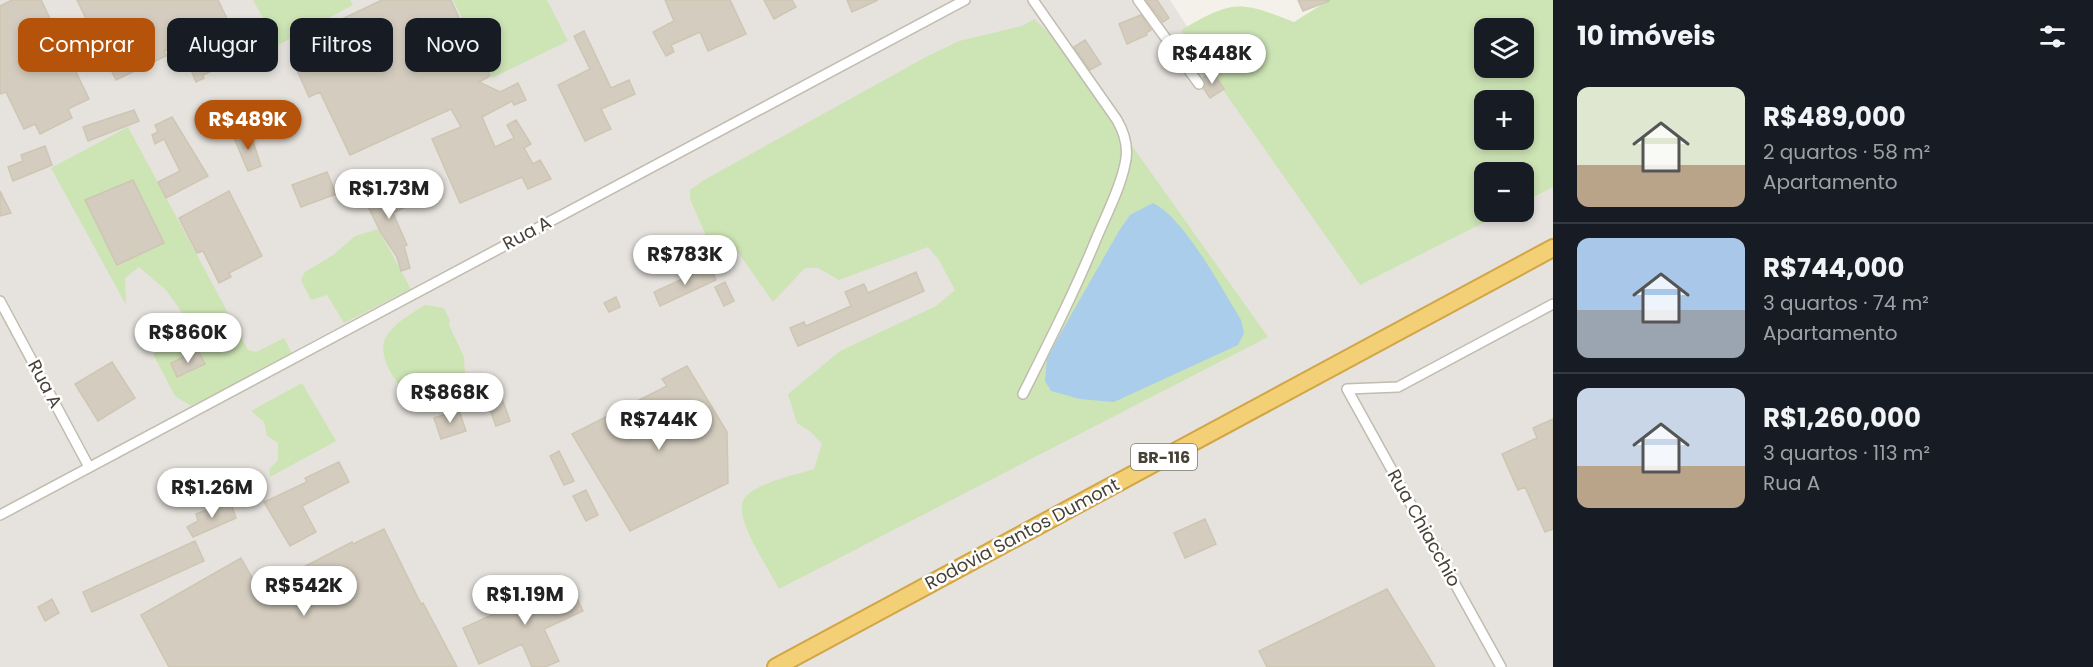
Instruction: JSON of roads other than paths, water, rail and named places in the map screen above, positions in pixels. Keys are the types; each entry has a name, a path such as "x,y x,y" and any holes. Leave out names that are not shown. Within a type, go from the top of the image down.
{"highway":[{"name":"Rodovia Santos Dumont","path":"776,667 1553,248"}],"street":[{"name":"Rua A","path":"0,515 965,0"},
{"path":"1023,394 1070,303 1116,193 1126,163 1124,131 1033,0"},
{"path":"1138,0 1199,84"},
{"name":"Rua A","path":"0,301 89,467"},
{"name":"Rua Chiacchio","path":"1501,667 1347,389 1398,387 1553,304"}],"water":[{"path":"1153,203 1178,224 1224,291 1241,320 1244,333 1238,345 1114,402 1080,399 1051,391 1045,381 1047,359 1059,336 1130,215"}]}
